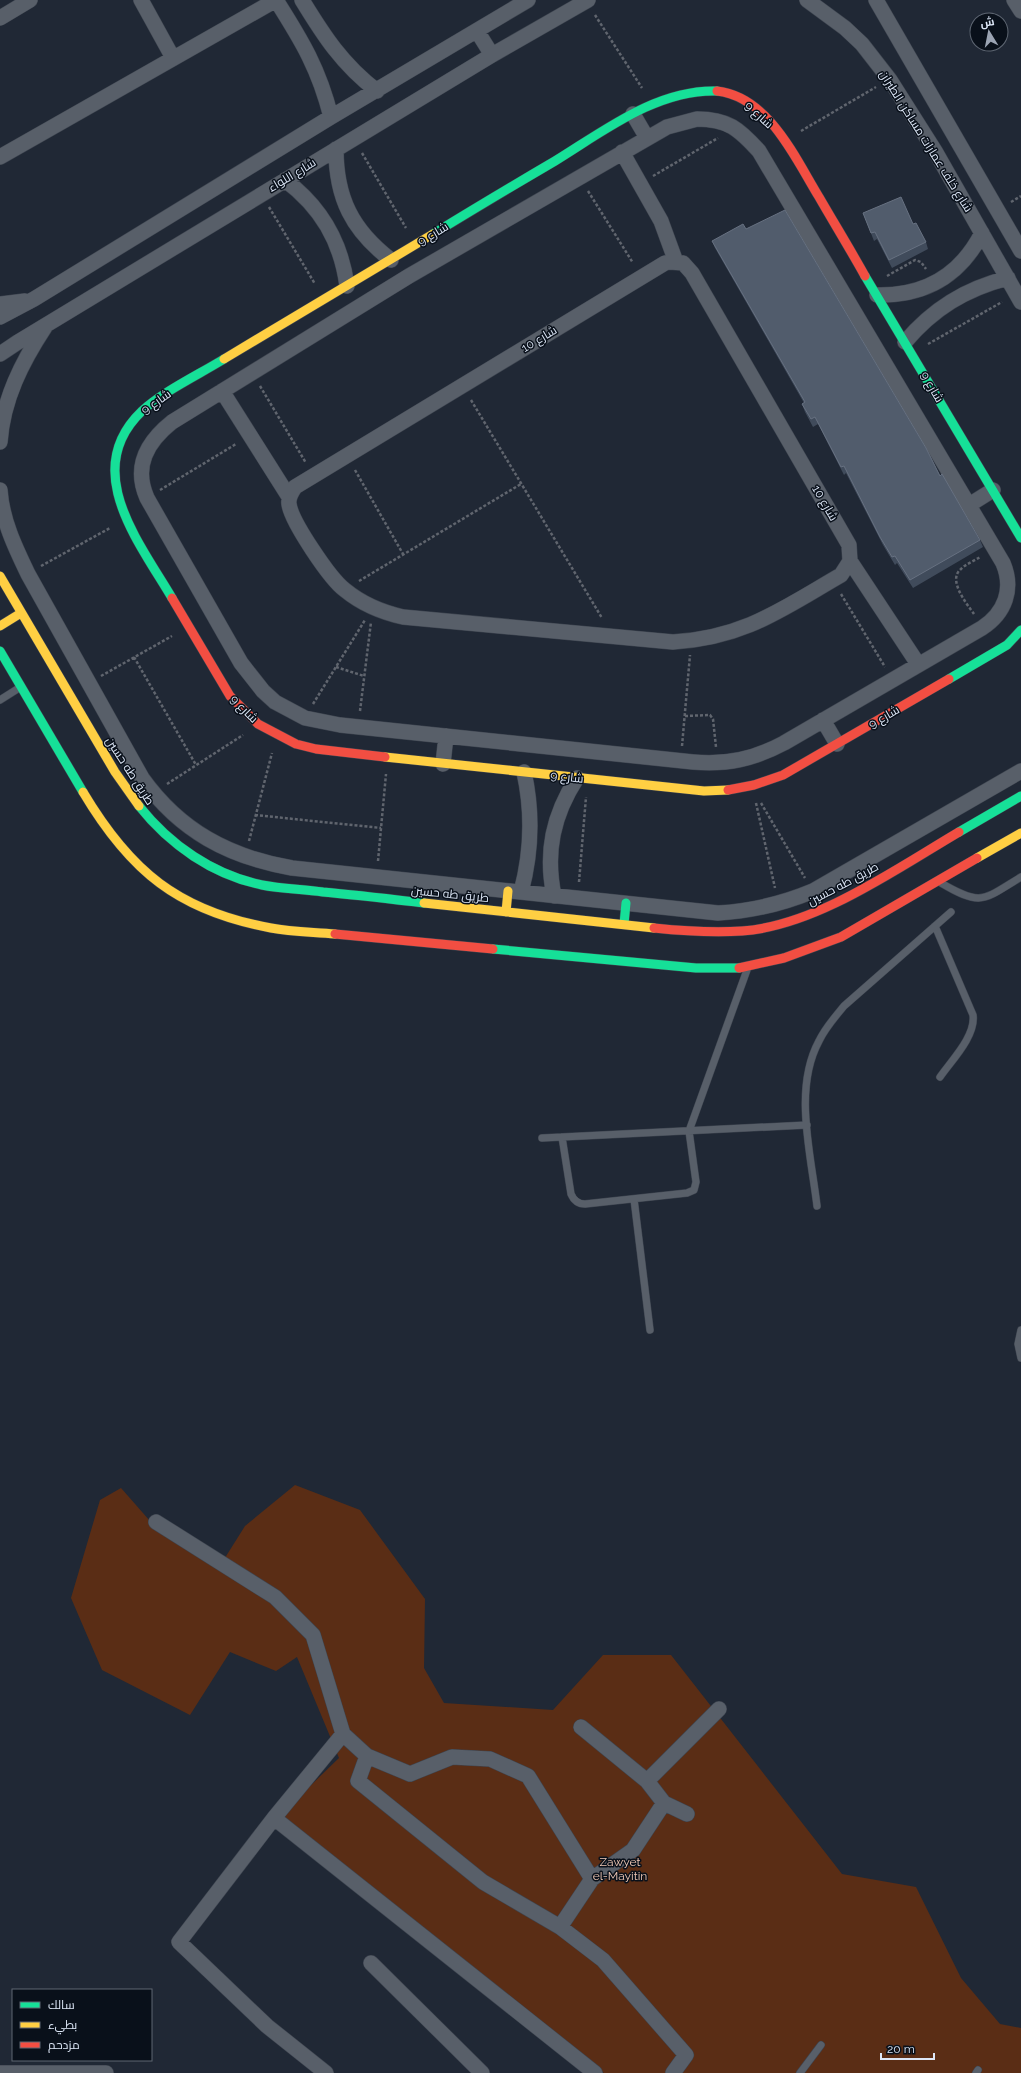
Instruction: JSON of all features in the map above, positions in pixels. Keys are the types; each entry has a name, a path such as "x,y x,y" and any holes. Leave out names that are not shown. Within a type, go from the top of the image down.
{"main road":[{"name":"شارع 9","path":"1021,538 784,140 768,119 752,105 734,95 713,91 694,91 675,95 652,104 633,114 158,399 137,415 122,437 114,463 115,489 118,502 126,519 230,696 243,711 258,724 276,735 296,744 316,750 704,791 726,791 752,787 783,775 996,652 1007,645 1021,630"},
{"name":"طريق طه حسين","path":"0,576 128,794 154,826 186,852 222,872 262,885 686,931 724,932 762,928 800,919 835,904 1021,796"},
{"path":"0,626 21,613"},
{"path":"0,651 94,811 115,841 146,872 169,890 201,908 236,921 272,928 696,968 748,967 798,954 841,937 1021,833"},
{"path":"506,912 515,892"},
{"path":"624,924 626,903"}],"street":[{"path":"0,18 30,0"},
{"path":"140,0 173,58"},
{"path":"0,157 276,0 311,57 322,84 331,117"},
{"path":"302,0 338,55 349,68 377,91"},
{"path":"0,318 34,299 331,117 528,0"},
{"name":"شارع اللواء","path":"0,354 261,194 492,55 587,0"},
{"name":"شارع خلف عمارات مساكن الطيران","path":"807,0 845,28 862,44 890,80 935,151 1019,298"},
{"name":"شارع خلف عمارات مساكن الطيران","path":"876,0 1021,252"},
{"path":"1014,0 1021,11"},
{"path":"477,31 492,55"},
{"path":"633,114 647,138"},
{"name":"شارع 9","path":"697,119 710,119 725,122 736,128 759,151 995,549 1006,571 1008,579 1007,596 1001,611 996,618 982,628 758,756 746,760 718,764 357,727 305,718 275,702 263,691 241,663 147,498 143,484 142,466 152,441 172,422 252,372 409,276 647,138 667,127 697,119"},
{"path":"336,149 338,181 348,212 366,238 391,260"},
{"path":"622,152 661,221 676,262"},
{"path":"285,180 309,200 328,226 341,255 347,286"},
{"path":"874,290 907,294 934,284 947,276 968,257 982,233"},
{"name":"شارع 10","path":"289,497 294,487 665,263 676,262 688,267 696,279 849,545 850,561"},
{"path":"908,348 935,312 952,300 970,290 1008,278"},
{"path":"0,304 34,299"},
{"path":"0,442 1,428 11,391 26,356 48,324"},
{"path":"222,391 289,497 288,502 292,513 321,564 344,590 372,608 402,617 656,641 691,641 712,638 752,625 841,575 850,561 918,664"},
{"path":"0,490 1,504 12,541 28,574 142,778 153,793 179,820 195,832 213,842 245,856 292,868 718,913 741,912 779,904 813,891 1021,771"},
{"path":"969,504 993,490"},
{"path":"823,720 837,744"},
{"path":"443,764 446,736"},
{"path":"515,892 530,852 531,832 528,792 524,772"},
{"path":"554,896 550,861 554,825 565,798 582,778"},
{"path":"156,1522 275,1597 313,1635 343,1734 367,1756 410,1774 452,1758 490,1759 528,1776 592,1879"},
{"path":"647,1781 719,1709"},
{"path":"580,1727 647,1781 664,1803 687,1814"},
{"path":"326,2073 268,2026 179,1942 274,1818 343,1734"},
{"path":"367,1756 358,1780 483,1882 560,1927 603,1960 686,2055 672,2073"},
{"path":"560,1927 592,1879 633,1850 664,1803"},
{"path":"274,1818 595,2073"},
{"path":"370,1963 482,2073"},
{"path":"0,2073 106,2073"}],"lane":[{"path":"0,700 21,687"},
{"path":"938,881 964,896 980,898 988,896 1021,877"},
{"path":"817,1206 805,1104 806,1082 810,1061 818,1041 830,1022 844,1006 951,912"},
{"path":"935,926 973,1015 974,1021 972,1032 940,1078"},
{"path":"562,1137 572,1194 575,1201 586,1204 687,1193 694,1190 696,1182 689,1131 748,967"},
{"path":"542,1138 807,1125"},
{"path":"634,1199 650,1330"},
{"path":"1021,1330 1018,1344 1021,1358"},
{"path":"800,2073 820,2045"}],"path":[{"path":"587,0 652,104"},
{"path":"784,140 890,80"},
{"path":"640,183 736,128"},
{"path":"353,139 416,245"},
{"path":"579,177 642,277"},
{"path":"261,194 324,300"},
{"path":"874,290 914,260 923,264 934,284"},
{"path":"908,348 1019,298"},
{"path":"252,372 314,475"},
{"path":"462,386 613,637"},
{"path":"147,498 250,436"},
{"path":"347,456 403,554"},
{"path":"344,590 521,484"},
{"path":"28,574 126,519"},
{"path":"982,628 958,587 956,578 960,569 995,549"},
{"path":"833,580 892,679"},
{"path":"305,718 372,608"},
{"path":"357,727 372,608"},
{"path":"89,683 188,626"},
{"path":"681,761 691,641"},
{"path":"134,657 196,765"},
{"path":"336,667 364,676"},
{"path":"685,716 708,714 712,717 718,764"},
{"path":"153,793 258,724"},
{"path":"245,856 276,735"},
{"path":"376,877 388,758"},
{"path":"578,898 582,778"},
{"path":"752,787 813,891"},
{"path":"752,787 779,904"},
{"path":"256,815 381,828"}],"green space":[{"name":"Zawyet el-Mayitin","path":"295,1485 360,1510 425,1599 424,1668 444,1703 553,1710 603,1655 671,1655 842,1874 916,1887 961,1978 1000,2024 1021,2028 1021,2073 604,2073 277,1818 339,1758 297,1657 276,1671 230,1652 190,1715 102,1670 71,1598 100,1500 121,1488 150,1521 223,1561 245,1526"}],"building":[{"path":"901,197 913,224 916,223 926,242 889,260 875,232 871,233 863,213"},
{"path":"785,210 926,448 940,476 942,474 980,540 910,580 895,556 892,557 880,537 844,466 841,467 815,417 811,419 802,404 805,402 712,241 743,224 746,229"}],"traffic: fast":[{"path":"433,234 632,114 652,104 673,97 695,92 717,91"},
{"path":"865,276 1021,538"},
{"path":"172,598 132,530 121,506 116,481 116,457 124,434 142,411 171,390 224,359"},
{"path":"949,679 1007,645 1021,630"},
{"path":"0,651 83,792"},
{"path":"959,832 1021,796"},
{"path":"139,806 164,833 179,845 210,866 226,874 262,885 424,903"},
{"path":"624,924 626,903"},
{"path":"493,949 696,968 739,968"}],"traffic: slow":[{"path":"224,359 433,234"},
{"path":"0,576 115,772 139,806"},
{"path":"0,626 21,613"},
{"path":"385,757 704,791 728,790"},
{"path":"83,792 119,844 139,865 160,883 183,898 209,911 238,921 271,928 335,934"},
{"path":"977,858 1021,833"},
{"path":"506,912 508,891"},
{"path":"424,903 654,928"}],"traffic: jam":[{"path":"717,91 735,96 752,105 766,117 790,148 865,276"},
{"path":"172,598 230,696 258,724 296,744 316,749 385,757"},
{"path":"728,790 754,785 783,775 949,679"},
{"path":"654,928 720,932 742,931 770,927 798,919 855,894 959,832"},
{"path":"739,968 784,958 841,937 977,858"},
{"path":"335,934 493,949"}]}
